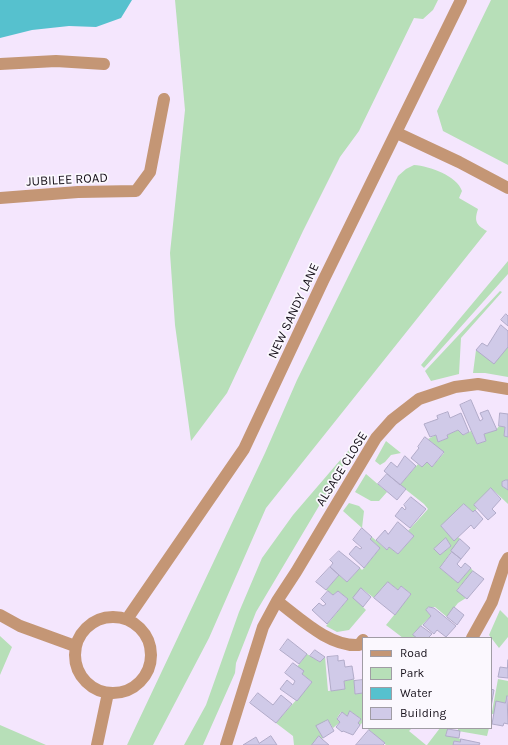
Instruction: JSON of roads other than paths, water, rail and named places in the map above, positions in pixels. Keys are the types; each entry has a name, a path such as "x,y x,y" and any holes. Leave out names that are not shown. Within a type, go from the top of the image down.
{"street":[{"name":"NEW SANDY LANE","path":"127,619 244,449 323,282 461,0"},
{"path":"0,64 56,61 104,64"},
{"name":"JUBILEE ROAD","path":"0,198 71,193 136,191 150,172 164,99"},
{"path":"397,133 439,152 508,188"},
{"name":"ALSACE CLOSE","path":"226,745 236,708 253,662 263,627 277,601 376,438 392,420 419,399 455,387 478,384 508,389"},
{"path":"473,637 492,602 508,558"},
{"path":"277,601 332,640 352,646 362,642"},
{"path":"0,615 20,626 75,646"},
{"path":"114,616 127,619 142,630 150,646 151,659 148,671 141,681 132,688 120,693 108,693 95,690 85,682 78,672 74,659 75,646 80,634 89,624 101,618 114,616"},
{"path":"97,745 108,693"}],"water":[{"path":"0,0 132,0 121,18 96,27 69,26 32,30 0,38"}]}
